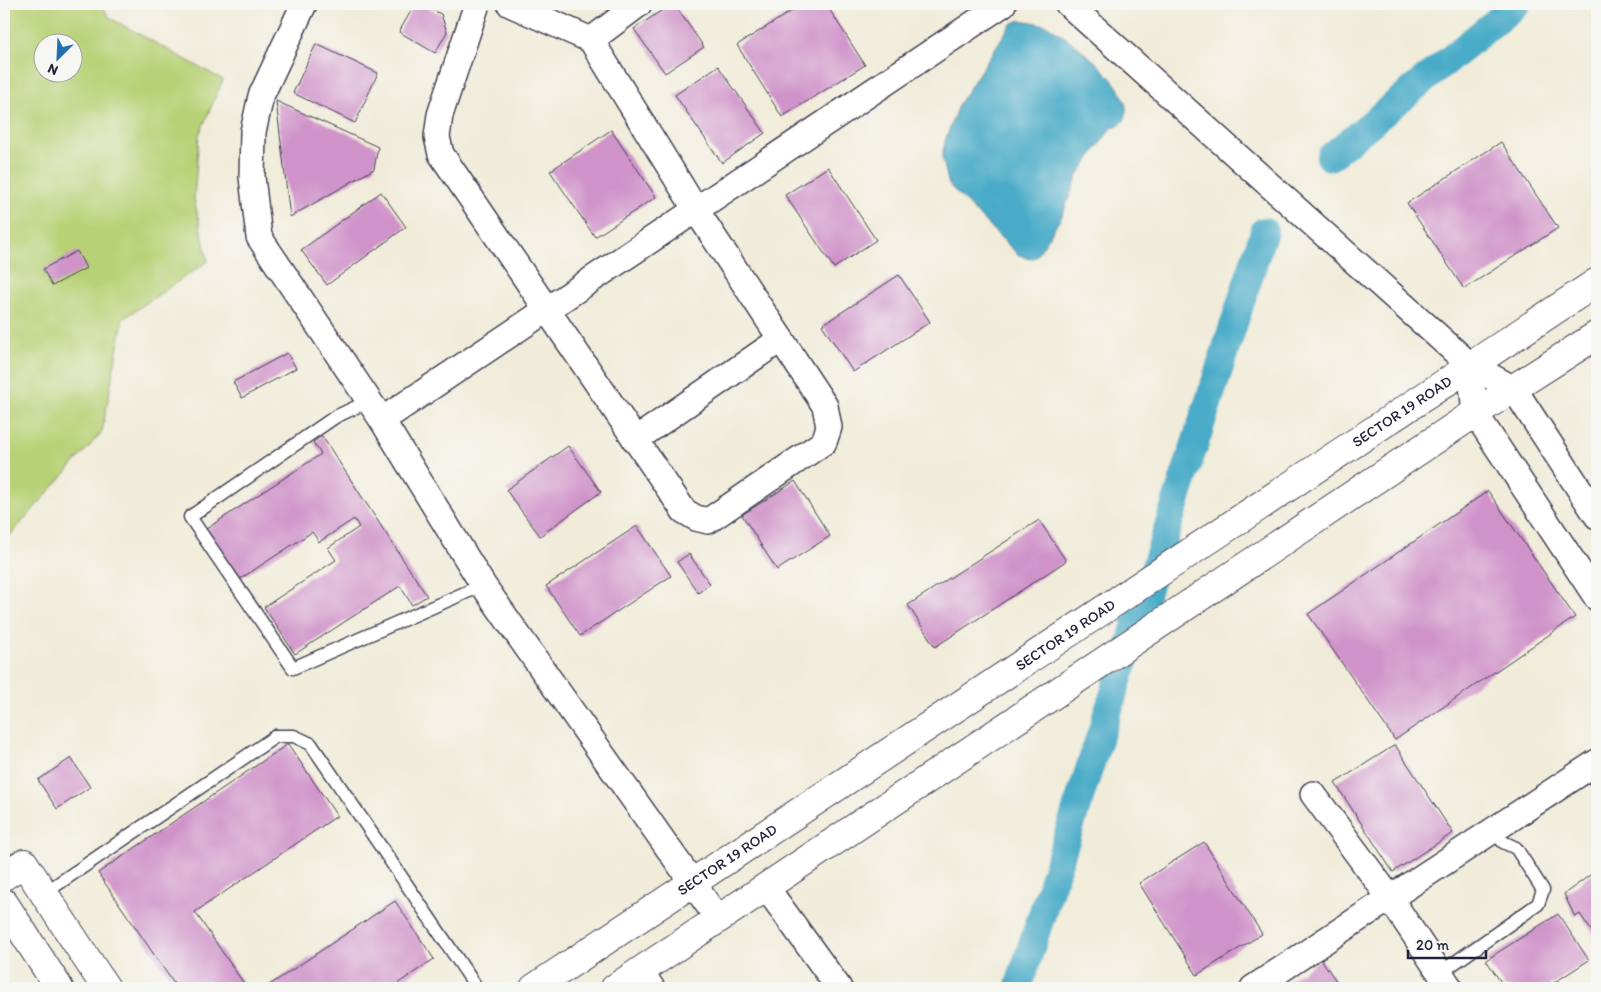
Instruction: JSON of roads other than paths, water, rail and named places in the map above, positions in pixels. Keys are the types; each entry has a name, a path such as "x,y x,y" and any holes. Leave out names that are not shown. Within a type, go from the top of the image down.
{"street":[{"path":"304,4 261,96 253,132 252,177 259,237 376,411 483,585 718,919"},
{"path":"477,4 440,115 437,137 441,154 684,511 696,518 708,521 824,442 829,427 825,406 696,210 591,40 510,4"},
{"path":"591,40 639,4"},
{"path":"376,411 547,310 1003,4"},
{"path":"1068,4 1470,365 1514,389 1597,516"},
{"name":"SECTOR 19 ROAD","path":"534,988 1597,282"},
{"path":"615,988 646,980 718,919 1475,413 1597,335"},
{"path":"635,440 781,339"},
{"path":"1470,365 1475,413 1597,598"},
{"path":"1253,988 1597,762"},
{"path":"1313,794 1390,898 1445,981"},
{"path":"14,870 43,894 106,988"},
{"path":"766,887 840,988"},
{"path":"4,903 59,988"}],"lane":[{"path":"376,411 334,417 190,517 293,668 483,585"},
{"path":"43,894 276,736 294,736 311,744 477,988"},
{"path":"1445,981 1538,904 1543,890 1516,848 1503,842 1494,830"}],"water":[{"path":"1020,20 1049,27 1075,45 1113,81 1126,106 1124,120 1120,125 1111,128 1078,175 1061,218 1036,257 1029,259 1017,254 949,185 942,157 945,141 958,105 1011,24"}],"waterway":[{"path":"1330,157 1517,4"},
{"path":"1018,988 1264,231"}]}
